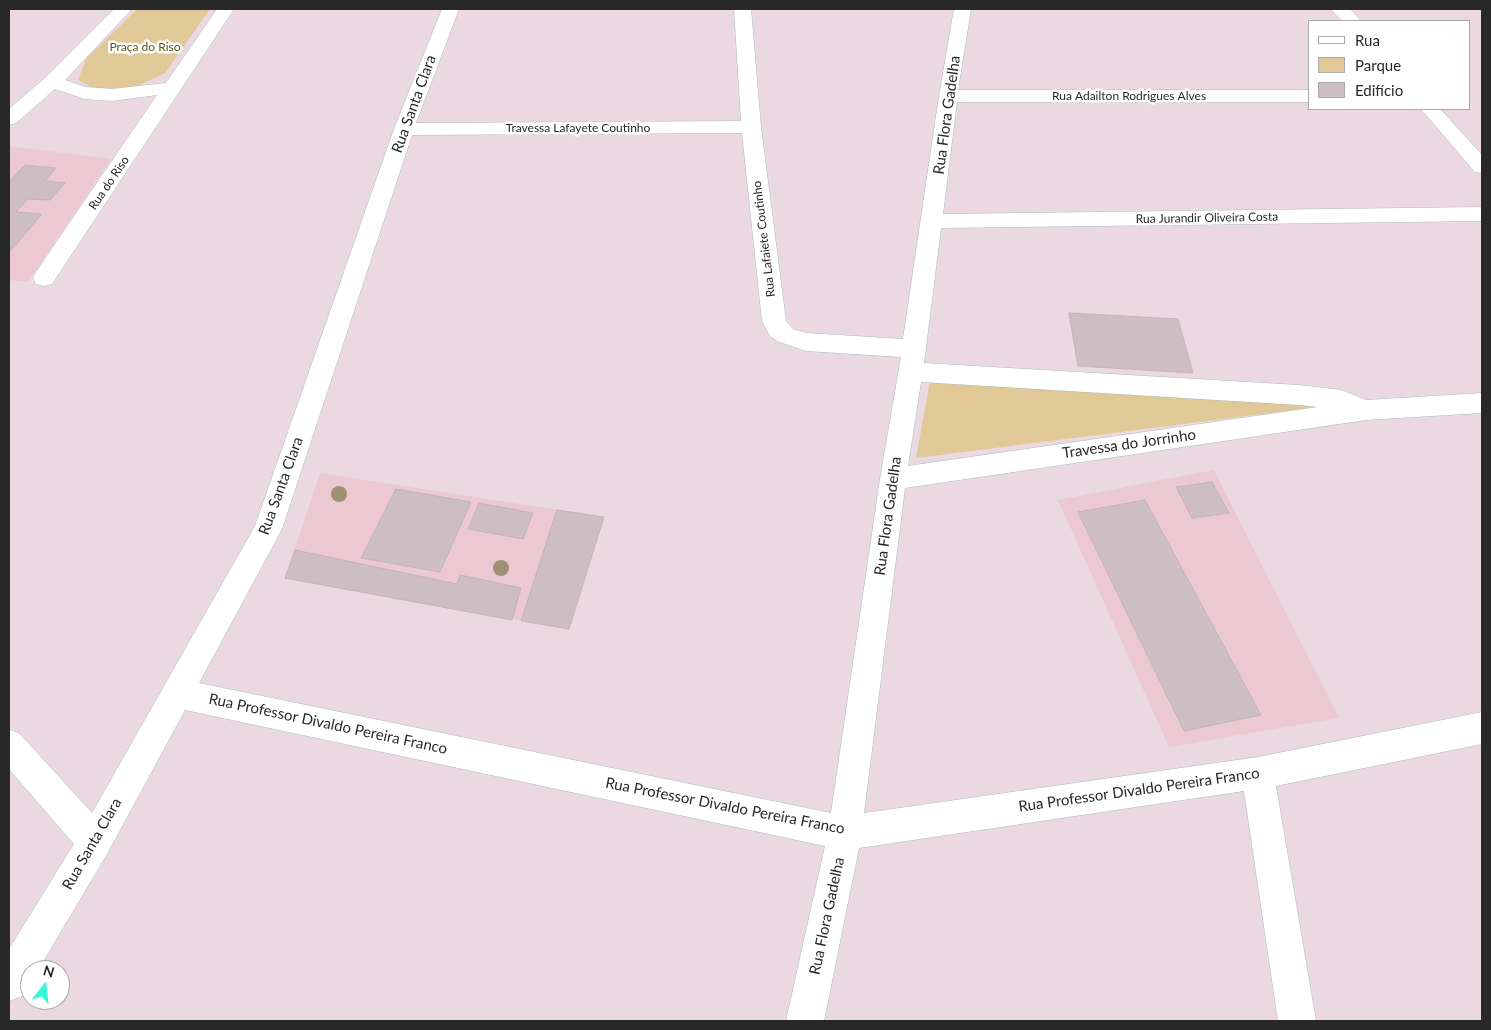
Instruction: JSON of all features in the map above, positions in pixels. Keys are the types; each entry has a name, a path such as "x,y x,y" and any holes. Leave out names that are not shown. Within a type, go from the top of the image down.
{"street":[{"path":"9,119 53,82 123,9"},
{"name":"Rua do Riso","path":"44,278 225,9"},
{"name":"Rua Santa Clara","path":"9,983 95,842 268,528 404,129 450,9"},
{"name":"Rua Lafaiete Coutinho","path":"743,9 751,127 774,321 778,330 785,335 806,342 912,361"},
{"name":"Rua Flora Gadelha","path":"805,1021 845,833 892,479 912,361 948,96 962,9"},
{"path":"1340,9 1351,20"},
{"path":"53,82 85,93 112,95 173,88"},
{"name":"Rua Adailton Rodrigues Alves","path":"948,96 1308,96"},
{"path":"1431,110 1482,167"},
{"name":"Travessa Lafayete Coutinho","path":"404,129 751,127"},
{"name":"Rua Jurandir Oliveira Costa","path":"932,221 1482,214"},
{"name":"Travessa do Jorrinho","path":"912,361 1327,398 1341,400 1366,410"},
{"name":"Travessa do Jorrinho","path":"892,479 1366,410 1482,403"},
{"name":"Rua Professor Divaldo Pereira Franco","path":"177,693 845,833 1258,773 1482,728"},
{"path":"9,745 95,842"},
{"path":"1258,773 1297,1021"}],"shaded area":[{"path":"9,146 111,159 28,282 9,280"},
{"path":"1214,470 1339,718 1169,747 1058,500"},
{"path":"320,473 604,517 569,629 285,578"}],"green space":[{"name":"Praça do Riso","path":"137,9 210,9 165,73 135,87 97,90 78,80 86,59"},
{"path":"930,381 1325,406 916,458"}],"building":[{"path":"25,165 56,168 45,181 65,183 50,200 28,199 16,212 42,214 9,253 9,182"},
{"path":"1069,313 1178,319 1193,373 1078,366"},
{"path":"1212,482 1229,513 1192,518 1176,487"},
{"path":"396,489 471,502 440,572 361,558"},
{"path":"1145,500 1261,715 1184,731 1078,512"},
{"path":"479,503 533,513 523,539 468,529"},
{"path":"557,510 604,517 569,629 521,621"},
{"path":"295,550 457,584 460,575 521,588 512,620 285,578"}]}
